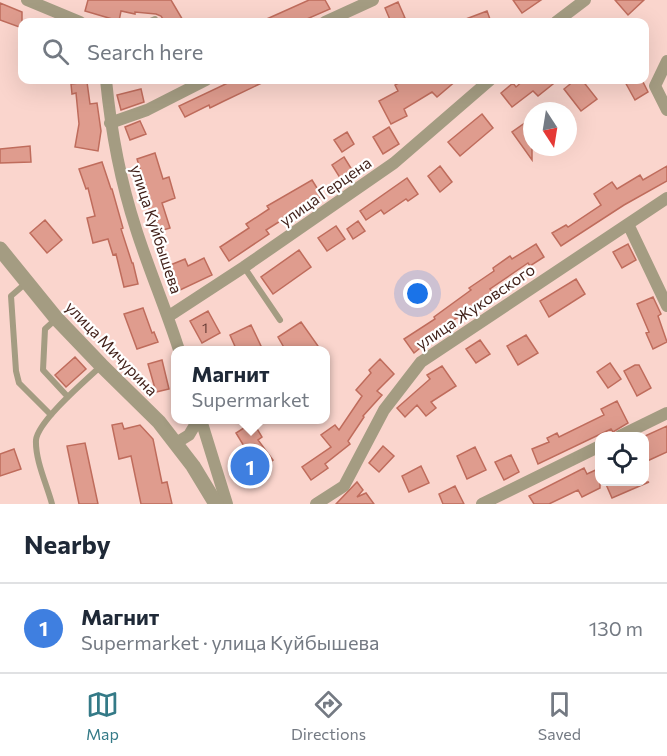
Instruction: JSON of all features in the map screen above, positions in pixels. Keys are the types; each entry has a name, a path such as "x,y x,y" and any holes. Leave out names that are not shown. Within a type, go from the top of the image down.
{"street":[{"path":"27,0 70,18"},
{"path":"334,18 373,0"},
{"path":"561,18 585,0"},
{"path":"667,61 655,86 667,110"},
{"name":"улица Куйбышева","path":"106,84 118,168 136,229 169,316 178,346"},
{"path":"110,123 147,110 198,84"},
{"name":"улица Герцена","path":"169,316 394,163 485,84"},
{"name":"улица Жуковского","path":"316,504 344,486 384,410 421,362 667,198"},
{"path":"628,224 667,306"},
{"name":"улица Мичурина","path":"0,249 57,318 159,422 199,476 216,504"},
{"path":"628,432 667,413"},
{"path":"176,443 189,435 196,424"},
{"path":"200,424 226,504"},
{"path":"482,504 595,448"}],"lane":[{"path":"244,267 280,320"},
{"path":"28,281 10,296 16,371 19,383 51,415"},
{"path":"57,318 45,329 43,370 68,397"},
{"path":"52,504 38,456 36,439 40,429 51,415 101,365"}],"building":[{"path":"88,0 171,0 182,18 162,18 156,14 121,11 120,18 109,18 85,11"},
{"path":"309,0 325,0 330,9 309,18 269,18"},
{"path":"513,0 541,0 522,13"},
{"path":"615,0 644,0 628,15"},
{"path":"398,2 405,18 389,18 385,8"},
{"path":"0,3 22,12 22,18 18,18 18,27 0,20"},
{"path":"487,11 490,18 469,18"},
{"path":"71,84 87,84 90,104 97,103 101,131 98,151 75,147 79,124 76,93 72,94"},
{"path":"226,84 260,84 210,108 209,105 185,117 179,106"},
{"path":"452,84 437,97 432,92 404,109 407,116 391,124 379,101 398,91 395,85"},
{"path":"512,84 516,87 519,84 553,84 538,96 533,91 512,107 501,93"},
{"path":"570,84 585,84 597,99 581,111 577,102 574,102 564,89"},
{"path":"626,84 644,84 648,92 635,100"},
{"path":"141,89 144,102 121,110 117,95"},
{"path":"482,114 493,128 460,156 448,142"},
{"path":"140,121 146,134 130,140 125,127"},
{"path":"523,124 523,147 512,132"},
{"path":"389,127 399,144 383,154 373,137"},
{"path":"347,132 354,144 342,152 334,140"},
{"path":"30,146 31,162 0,163 0,149"},
{"path":"155,153 163,179 169,177 175,198 162,203 170,228 153,233 148,216 151,215 141,186 145,185 137,159"},
{"path":"344,157 354,173 342,181 332,165"},
{"path":"102,162 112,189 123,228 121,229 138,284 124,287 116,254 113,255 108,239 93,243 87,218 95,216 88,188 86,189 79,169"},
{"path":"440,166 452,182 440,192 428,176"},
{"path":"667,166 667,181 624,205 561,246 552,233 566,225 568,227 601,205 594,194 612,182 617,189 640,175 643,180"},
{"path":"407,178 418,194 384,214 381,210 366,220 360,211"},
{"path":"312,180 322,196 266,230 269,234 229,261 220,247 249,228 246,224 269,209 267,206"},
{"path":"45,220 62,240 47,253 30,233"},
{"path":"358,221 365,231 353,239 347,229"},
{"path":"336,226 345,239 327,251 318,238"},
{"path":"536,244 544,257 530,266 528,263 490,289 492,292 457,318 439,328 441,331 414,353 404,339 435,319 434,317 471,290 469,288 494,271 493,268 510,256 512,259"},
{"path":"628,244 636,260 622,268 613,252"},
{"path":"299,250 311,267 273,294 261,277"},
{"path":"204,258 212,275 180,290 168,266 185,259 188,266"},
{"path":"576,279 585,294 549,317 540,301"},
{"path":"653,297 661,314 658,316 667,342 653,349 646,333 649,332 637,304"},
{"path":"143,308 152,333 154,332 158,342 137,349 124,314"},
{"path":"208,311 220,333 202,343 190,321"},
{"path":"301,322 318,346 283,346 278,337"},
{"path":"251,325 261,346 235,346 230,335"},
{"path":"526,335 538,353 518,365 507,346"},
{"path":"480,340 490,354 476,363 466,349"},
{"path":"75,357 86,369 66,387 55,375"},
{"path":"380,359 394,374 377,391 382,395 363,416 348,441 350,444 325,464 328,468 311,480 302,467 331,447 321,435 335,425 339,430 362,396 356,390 371,373 369,370"},
{"path":"162,360 169,389 156,392 148,364"},
{"path":"610,363 621,379 608,388 597,372"},
{"path":"639,365 651,388 637,396 624,371"},
{"path":"442,366 456,386 431,402 436,408 426,416 417,405 405,417 397,408 430,379 427,375"},
{"path":"617,401 628,423 613,432 611,429 595,432 595,437 538,464 532,449 549,442 547,438 557,433 559,437 604,415 601,409"},
{"path":"122,423 124,429 140,425 153,439 162,483 167,482 172,504 141,504 131,456 119,459 112,425"},
{"path":"250,424 254,424 262,437 258,440 273,460 253,475 239,456 247,451 236,433"},
{"path":"667,426 667,452 649,460 649,434"},
{"path":"85,443 98,504 79,504 67,446"},
{"path":"383,446 394,456 379,472 369,463"},
{"path":"475,447 486,470 467,479 457,456"},
{"path":"14,449 21,469 0,476 0,454"},
{"path":"511,455 519,472 504,480 495,462"},
{"path":"421,466 429,483 409,492 402,476"},
{"path":"584,468 587,474 595,470 595,486 600,486 582,497 578,490 549,504 534,504 529,496"},
{"path":"357,482 363,490 357,497 366,493 374,504 336,504"},
{"path":"455,486 464,504 443,504 439,494"},
{"path":"607,486 640,486 612,498"}],"place":[{"name":"Магнит","path":"250,466"}]}
